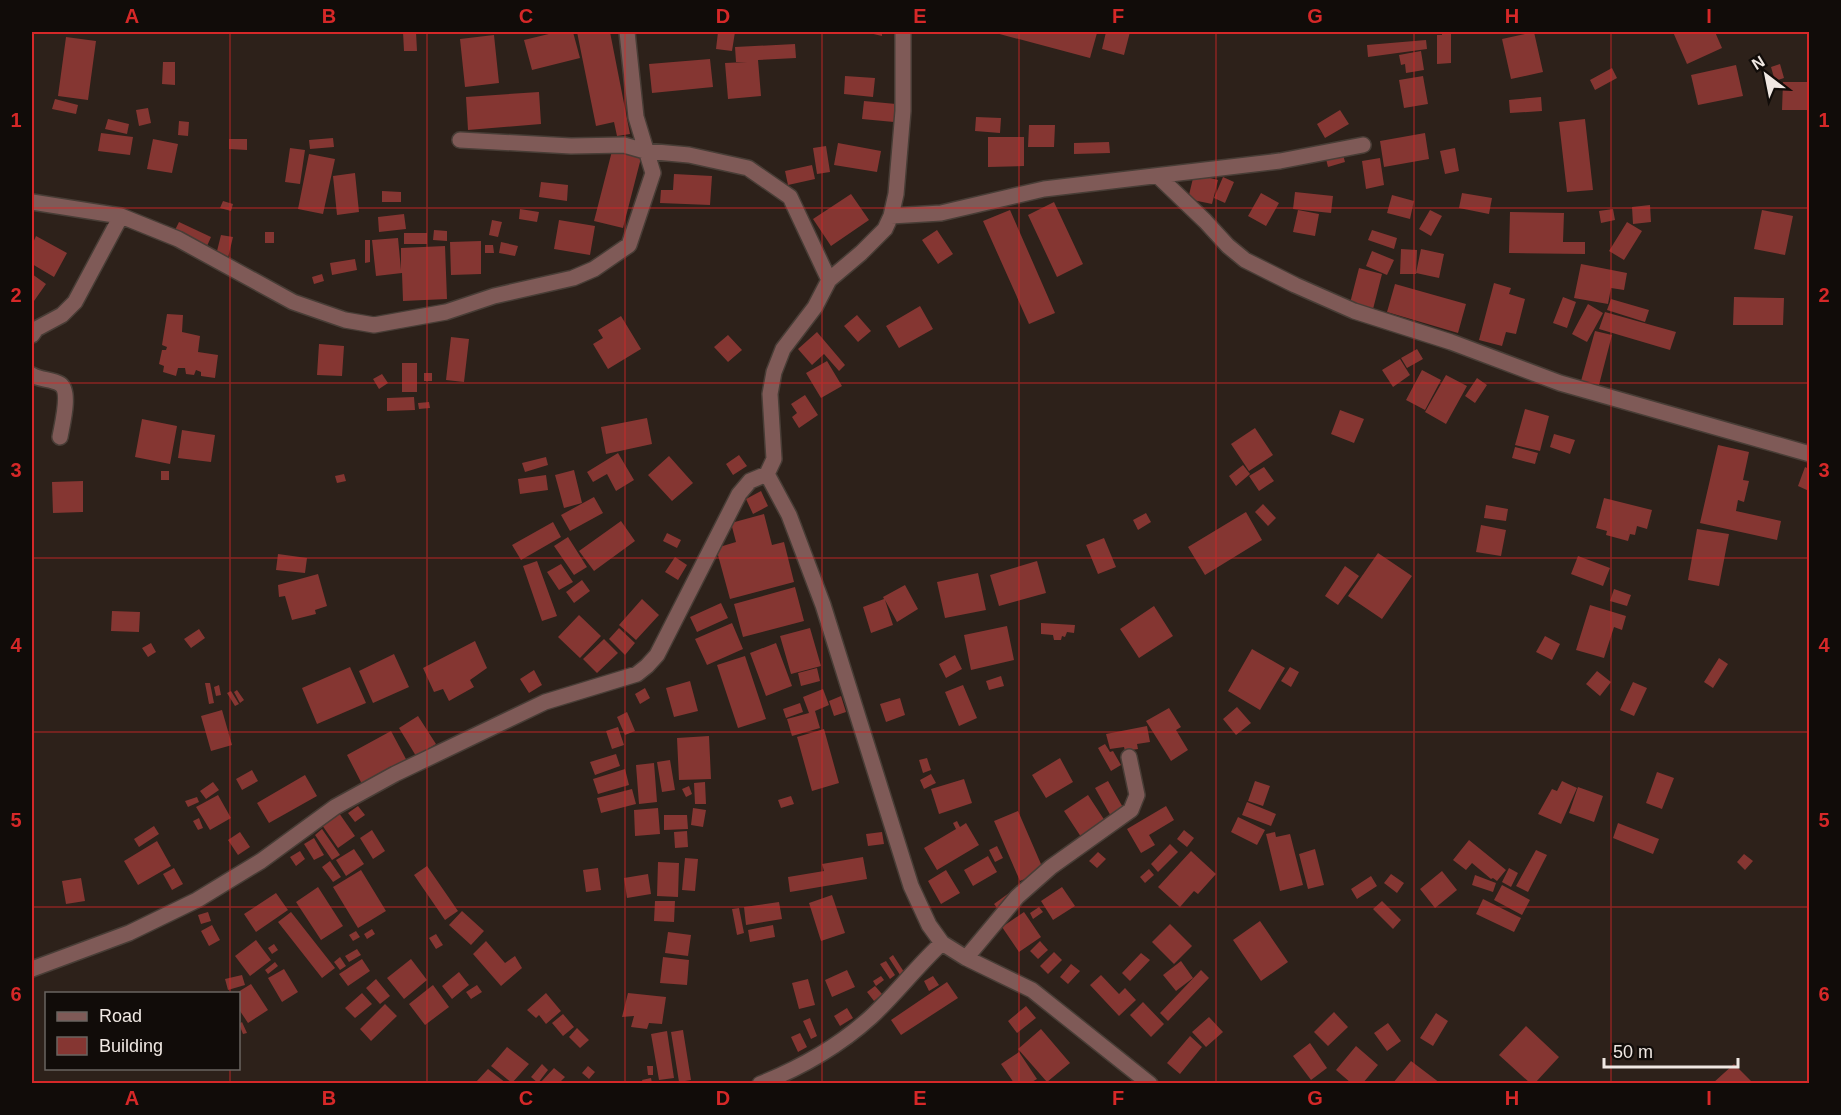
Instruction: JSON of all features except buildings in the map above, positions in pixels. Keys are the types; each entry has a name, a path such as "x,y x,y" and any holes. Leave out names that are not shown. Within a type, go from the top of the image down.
{"street":[{"path":"32,202 121,216 178,239 293,302 345,320 375,325 446,312 495,296 573,278 594,269 622,252 629,245 653,173 636,117 627,32"},
{"path":"32,969 129,933 196,900 261,861 335,807 395,774 545,702 637,674 657,655 739,494 750,481 767,474 774,459 770,394 774,372 783,349 815,307 829,280 861,254 885,229 891,216 896,194 903,111 903,32"},
{"path":"460,141 571,146 624,145 645,151 689,155 748,168 789,197 829,280"},
{"path":"891,216 942,213 1044,189 1280,161 1363,145"},
{"path":"1158,176 1245,260 1354,311 1451,342 1560,383 1809,454"},
{"path":"32,335 36,329 62,315 75,302 121,216"},
{"path":"32,375 60,384 64,388 66,398 60,437"},
{"path":"767,474 789,515 823,605 911,886 929,925 942,943 966,958 1032,990 1150,1083"},
{"path":"966,958 1017,897 1050,867 1131,810 1137,795 1129,757"},
{"path":"760,1083 826,1052 872,1017 912,972 942,943"}]}
